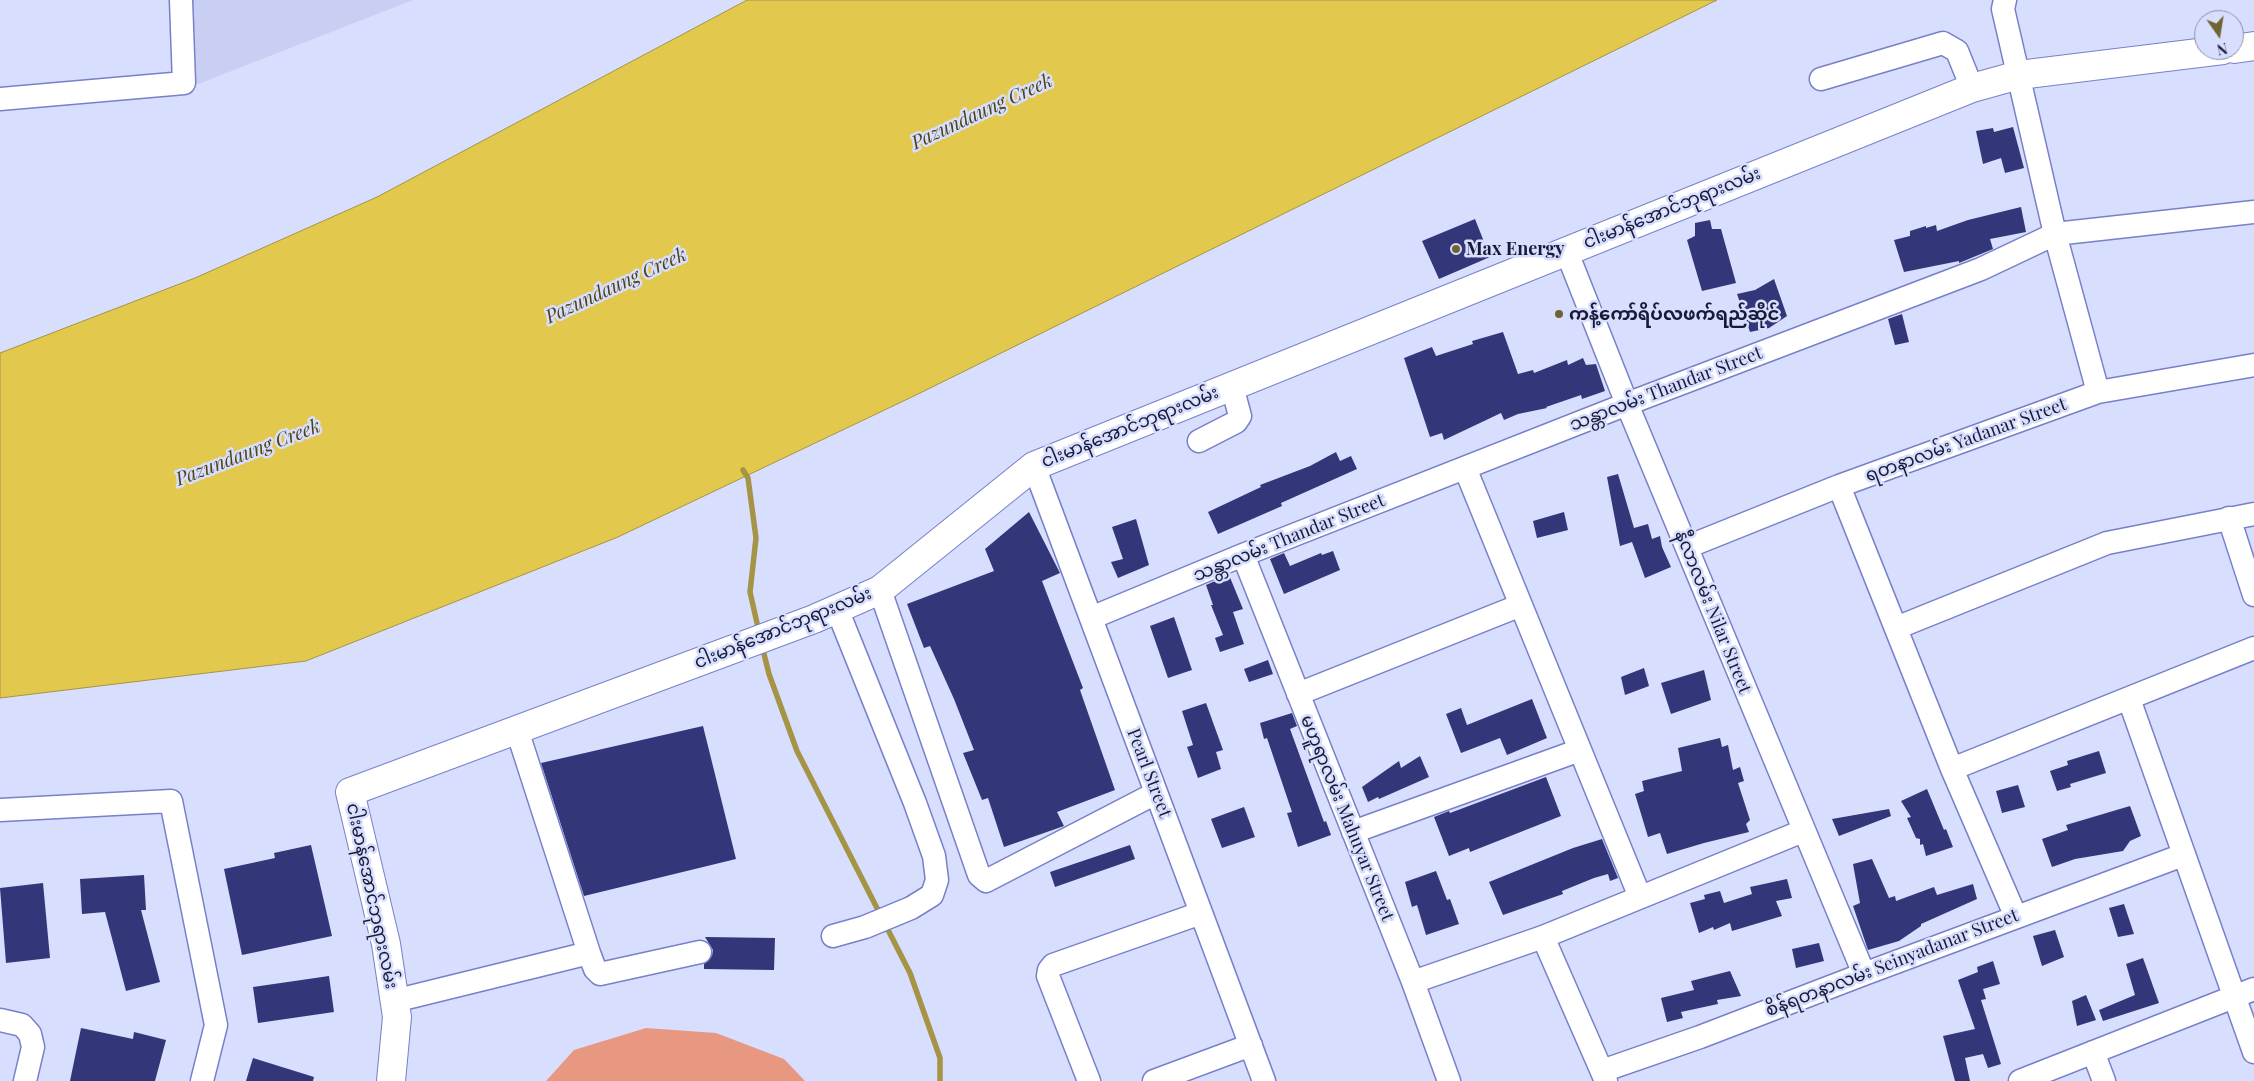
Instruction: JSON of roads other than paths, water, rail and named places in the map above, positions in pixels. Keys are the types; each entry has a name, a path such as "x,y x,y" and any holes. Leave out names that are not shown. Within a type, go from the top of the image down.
{"main road":[{"name":"ငါးမာန်အောင်ဘုရားလမ်း","path":"390,1081 396,1017 394,1001 386,944 350,792 837,609 880,590 1034,466 1566,250 1972,88 2019,75 2194,54"}],"street":[{"path":"0,99 184,83 181,0"},
{"path":"2004,0 2003,9 2055,234 2098,392"},
{"path":"1821,79 1943,43 1957,51 1972,88"},
{"name":"သန္တာလမ်း Thandar Street","path":"1091,618 1627,404 1981,268 2055,234 2254,212"},
{"name":"နီလာလမ်း Nilar Street","path":"1566,250 1686,548 1864,974"},
{"name":"ရတနာလမ်း Yadanar Street","path":"1686,548 1839,486 2098,392 2254,365"},
{"path":"1199,441 1236,422 1240,416 1232,386"},
{"name":"Pearl Street","path":"1034,466 1264,1081"},
{"path":"1465,468 1640,897"},
{"path":"1839,486 1952,769 2016,916"},
{"path":"1896,628 2107,543 2254,514"},
{"path":"2229,518 2254,595"},
{"name":"မဟူရာလမ်း Mahuyar Street","path":"1243,556 1413,982 1449,1081"},
{"path":"880,590 979,875 986,881 1156,793"},
{"path":"1298,694 1521,605"},
{"path":"833,936 865,927 893,916 932,895 937,880 934,856 837,609"},
{"path":"1952,769 2254,648"},
{"path":"2129,699 2183,856 2244,993 2254,1052"},
{"path":"517,730 595,969 600,974 700,952"},
{"path":"1353,832 1580,750"},
{"path":"0,810 171,801 216,1025 202,1081"},
{"path":"1413,982 1543,937 1803,831"},
{"name":"စိန်ရတနာလမ်း Seinyadanar Street","path":"1604,1076 1700,1037 2016,916 2183,856"},
{"path":"1089,1081 1048,976 1049,970 1053,965 1201,913"},
{"path":"1543,937 1604,1076"},
{"path":"394,1001 590,953"},
{"path":"2020,1081 2244,993"},
{"path":"0,1020 22,1025 30,1034 33,1047 25,1081"},
{"path":"1154,1081 1252,1045"},
{"path":"2093,1052 2104,1081"}],"water":[{"name":"Pazundaung Creek","path":"747,0 1717,0 916,395 618,537 306,661 0,698 0,353 195,278 377,197"}],"waterway":[{"path":"743,470 748,478 756,538 750,592 759,632"},
{"path":"762,646 769,674 797,751 881,916"},
{"path":"885,924 910,973 940,1058 940,1081"}],"place":[{"name":"Max Energy","path":"1456,249"},
{"name":"ကန့်ကော်ရိပ်လဖက်ရည်ဆိုင်","path":"1559,314"}]}
